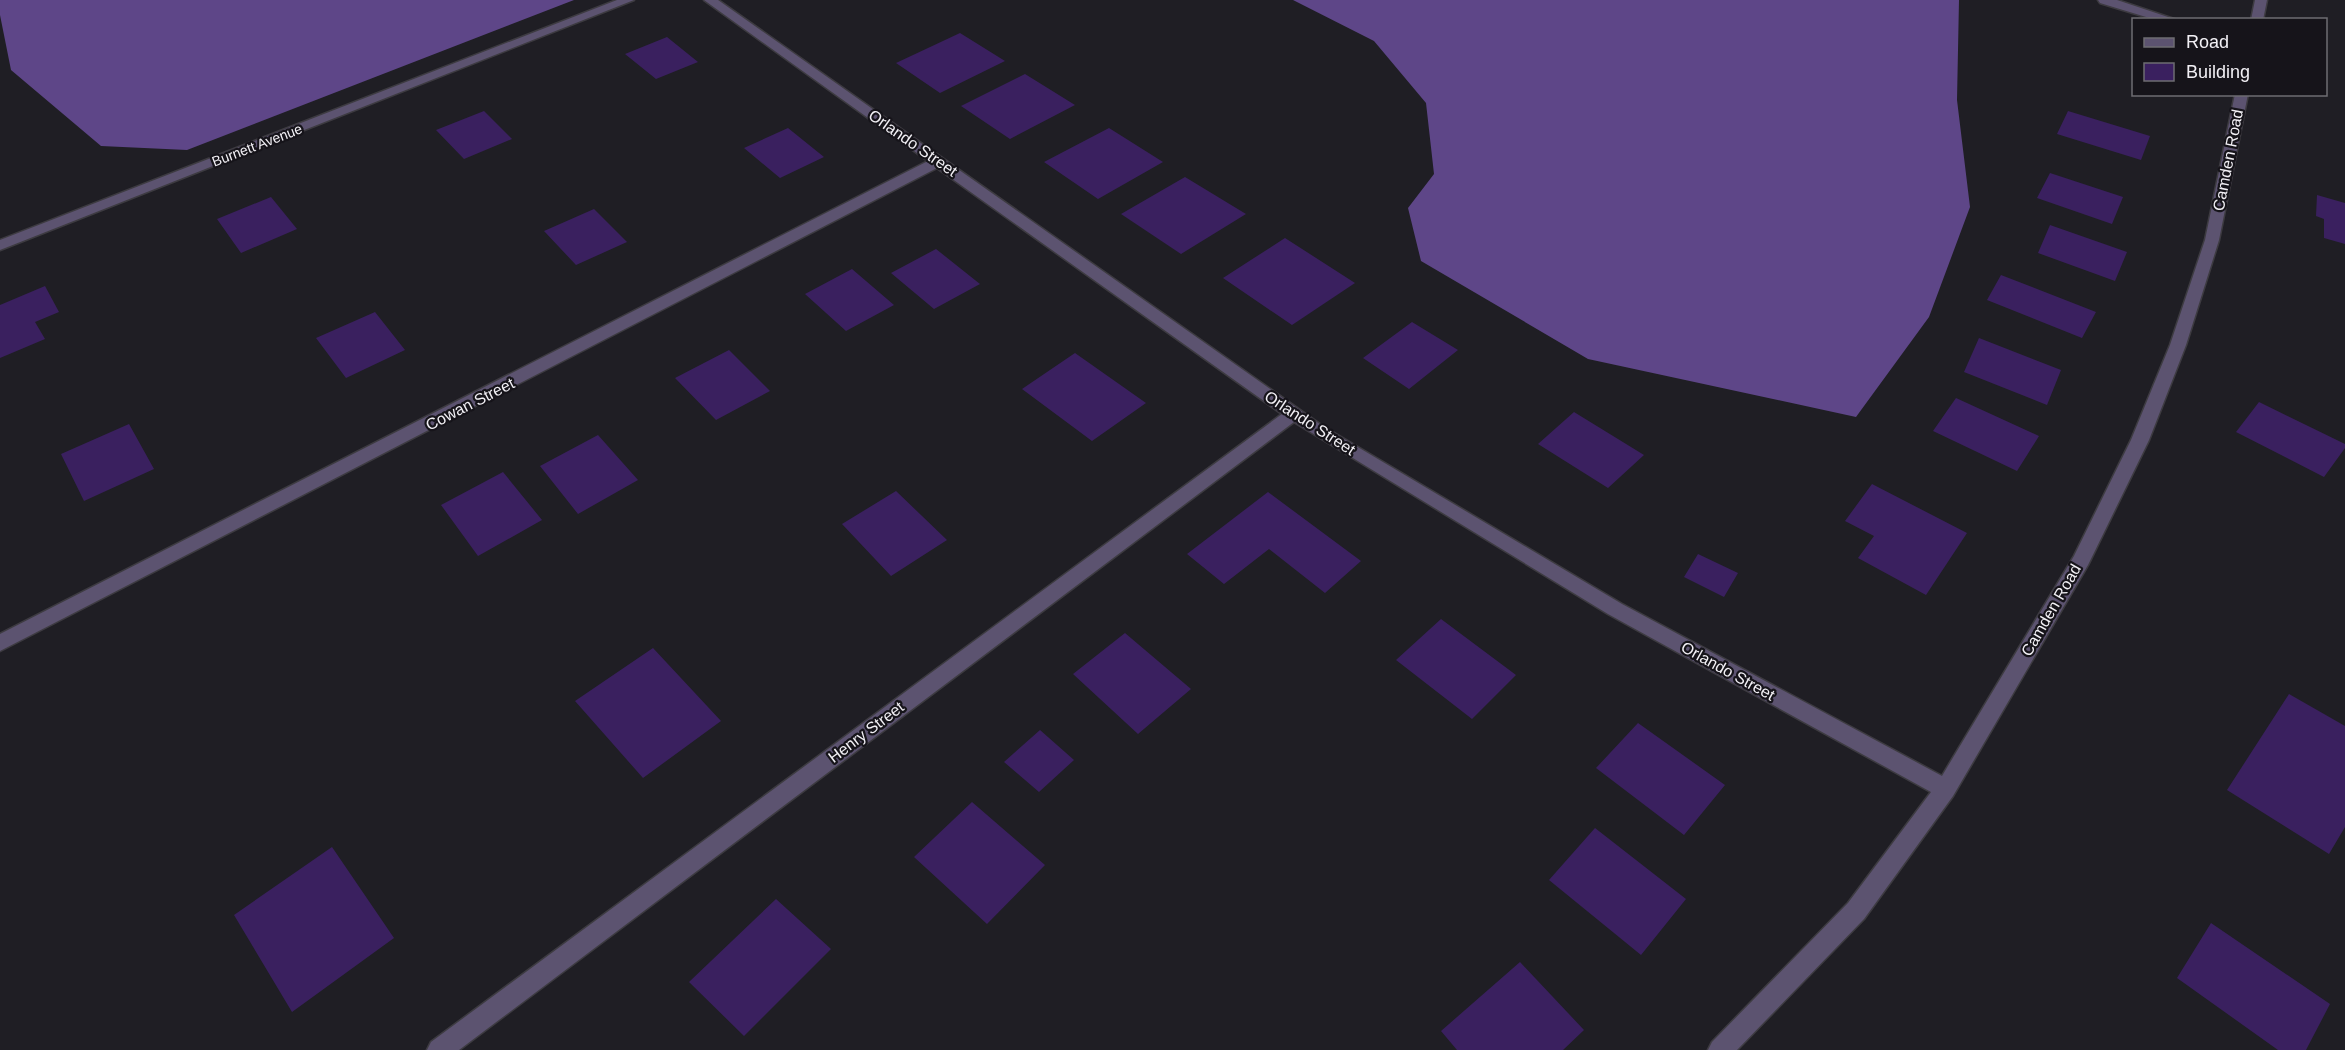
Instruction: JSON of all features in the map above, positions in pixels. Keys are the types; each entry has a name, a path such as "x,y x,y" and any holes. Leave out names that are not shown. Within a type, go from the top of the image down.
{"street":[{"name":"Burnett Avenue","path":"0,245 628,0"},
{"name":"Orlando Street","path":"710,0 1293,414 1615,609 1946,789"},
{"path":"2104,0 2164,18"},
{"path":"2257,18 2261,0"},
{"name":"Camden Road","path":"1720,1050 1856,911 1946,789 2081,560 2140,440 2178,345 2212,240 2242,96"},
{"name":"Cowan Street","path":"0,643 939,161"},
{"name":"Henry Street","path":"439,1050 1293,414"}],"shaded area":[{"path":"0,0 574,0 187,150 101,146 11,70 0,15"},
{"path":"1293,0 1959,0 1957,100 1970,207 1929,317 1856,417 1588,359 1421,261 1408,208 1434,174 1426,103 1374,41"}],"building":[{"path":"960,33 1005,61 940,93 896,63"},
{"path":"667,37 698,62 656,79 625,54"},
{"path":"1025,74 1075,105 1010,139 961,106"},
{"path":"484,111 512,139 464,159 436,130"},
{"path":"2068,111 2150,136 2141,160 2057,134"},
{"path":"788,128 824,157 780,178 744,148"},
{"path":"1109,128 1163,162 1098,199 1044,162"},
{"path":"2050,173 2123,197 2112,224 2037,198"},
{"path":"1185,177 1246,214 1181,254 1121,214"},
{"path":"2317,195 2345,203 2345,244 2324,238 2324,219 2316,216"},
{"path":"271,197 297,229 241,253 217,219"},
{"path":"594,209 627,242 576,265 544,231"},
{"path":"2050,225 2127,252 2115,281 2038,253"},
{"path":"1285,238 1355,283 1292,325 1223,278"},
{"path":"936,249 980,284 934,309 891,273"},
{"path":"852,269 894,305 846,331 805,294"},
{"path":"2001,275 2096,312 2082,338 1987,300"},
{"path":"45,286 59,312 35,322 45,339 0,358 0,305"},
{"path":"375,312 405,350 346,378 316,338"},
{"path":"1412,322 1458,350 1409,389 1363,358"},
{"path":"1979,338 2061,370 2047,405 1964,372"},
{"path":"729,350 770,391 716,420 675,378"},
{"path":"1075,353 1146,403 1092,441 1022,389"},
{"path":"1956,398 2039,436 2017,471 1933,431"},
{"path":"2259,402 2345,444 2345,448 2324,477 2236,432"},
{"path":"1574,412 1644,455 1608,488 1538,444"},
{"path":"129,424 154,469 84,501 61,454"},
{"path":"598,435 638,480 578,514 540,466"},
{"path":"503,472 542,520 478,556 441,505"},
{"path":"1872,484 1967,533 1926,595 1858,558 1874,536 1845,521"},
{"path":"896,491 947,540 891,576 842,524"},
{"path":"1268,492 1361,561 1325,593 1269,549 1224,584 1187,554"},
{"path":"1698,554 1738,573 1724,597 1684,577"},
{"path":"1441,619 1516,675 1472,719 1396,660"},
{"path":"1125,633 1191,689 1138,734 1073,674"},
{"path":"653,648 721,721 643,778 575,701"},
{"path":"2289,694 2345,726 2345,827 2329,854 2227,790"},
{"path":"1638,723 1725,785 1684,835 1596,768"},
{"path":"1040,730 1074,760 1039,792 1004,762"},
{"path":"972,802 1045,865 987,924 914,857"},
{"path":"1595,828 1686,899 1641,955 1549,880"},
{"path":"332,847 394,938 292,1012 234,915"},
{"path":"776,899 831,949 744,1036 689,982"},
{"path":"2211,923 2330,1004 2306,1050 2278,1050 2177,978"},
{"path":"1520,962 1584,1030 1563,1050 1457,1050 1441,1031"}]}
